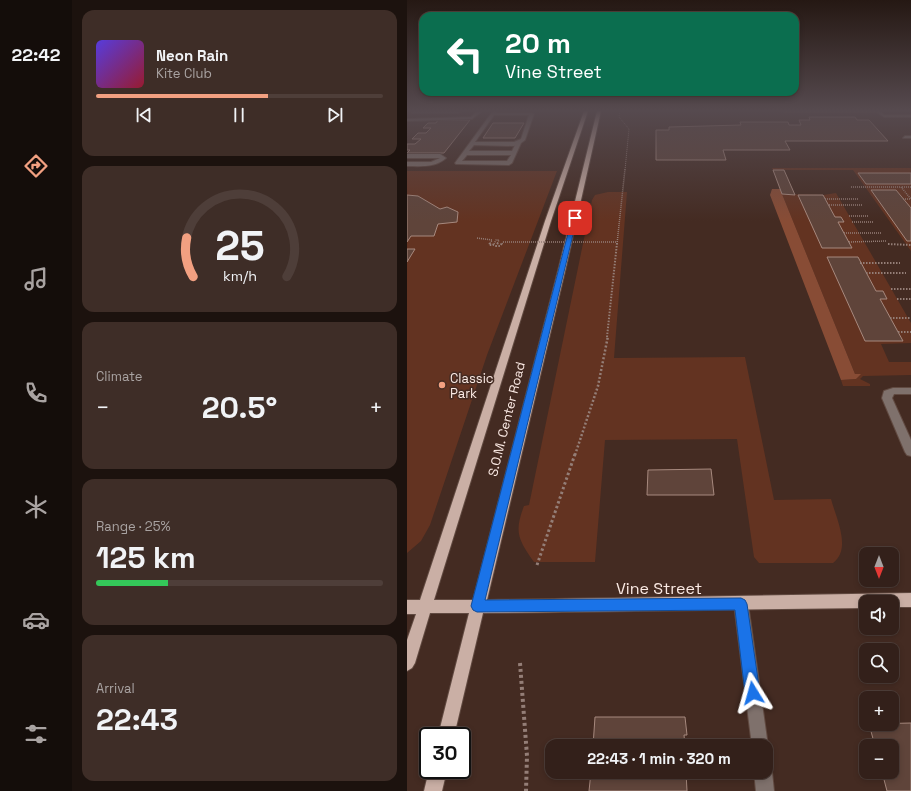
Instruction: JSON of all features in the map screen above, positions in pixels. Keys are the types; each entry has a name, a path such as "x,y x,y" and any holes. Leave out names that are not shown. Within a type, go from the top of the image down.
{"main road":[{"name":"S.O.M. Center Road","path":"407,663 548,221 573,148"},
{"name":"S.O.M. Center Road","path":"448,727 591,148"},
{"name":"Vine Street","path":"407,607 741,604 911,600"},
{"path":"433,791 436,779"}],"street":[{"path":"469,148 458,163 509,163 517,148"},
{"path":"466,153 515,153"},
{"path":"407,156 440,156 443,158 438,163 433,164 407,164"},
{"path":"911,391 893,391 888,393 887,398 911,452"},
{"path":"741,604 758,739"},
{"path":"764,779 765,791"}],"path":[{"path":"537,565 598,386 606,351 627,148"},
{"path":"851,187 911,187"},
{"path":"901,187 911,199"},
{"path":"825,199 858,199"},
{"path":"903,199 911,199"},
{"path":"829,206 863,206"},
{"path":"849,216 869,216"},
{"path":"852,222 873,222"},
{"path":"844,233 881,233"},
{"path":"477,238 487,238 486,240 492,240 489,245 493,245 496,240 499,240 496,246 500,246 503,242 617,242"},
{"path":"849,242 886,241"},
{"path":"888,244 911,245"},
{"path":"860,263 900,263"},
{"path":"866,273 906,273"},
{"path":"891,289 911,289"},
{"path":"897,299 911,299"},
{"path":"890,318 911,318"},
{"path":"898,332 911,332"},
{"path":"520,663 527,756 526,791"}],"shaded area":[{"path":"772,168 911,168 911,251 853,170 773,170"},
{"name":"Classic Park","path":"407,171 557,171 487,355 430,525 421,541 407,553"},
{"path":"772,189 780,189 855,374 861,374 856,379 841,380 770,195"},
{"path":"608,192 627,192 614,358 745,357 774,500 831,499 839,524 842,542 839,557 833,563 759,563 754,557 737,439 605,440 595,562 534,562 524,547 519,535 519,522 524,506 529,505 592,200 595,195"},
{"path":"836,193 911,323 911,343 881,344 889,362 911,362 911,375 863,376 860,379 870,384 870,386 843,386 841,380 856,379 860,374 855,374 782,194 823,195"}],"building":[{"path":"407,148 448,148 444,153 407,153 410,150 407,150"},
{"path":"656,148 789,148 790,150 723,150 726,160 656,160"},
{"path":"773,170 784,170 795,195 782,194"},
{"path":"858,173 911,173 911,184 866,184"},
{"path":"871,190 896,190 911,208 911,241 907,241"},
{"path":"407,195 418,196 440,209 447,207 458,212 457,222 438,224 434,236 411,236 407,242"},
{"path":"798,195 823,195 835,217 841,217 844,222 838,222 852,248 822,248"},
{"path":"407,249 415,249 407,262"},
{"path":"827,257 858,257 876,291 883,291 887,299 880,299 903,341 865,341"},
{"path":"711,469 714,495 647,495 648,470"},
{"path":"595,717 685,717 687,735 684,735 684,739 593,739"},
{"path":"899,723 911,723 911,791 887,791 884,779 899,779 899,739 873,739 871,731 899,731"},
{"path":"590,779 686,779 687,791 589,791"}],"place":[{"name":"Classic Park","path":"442,385"}],"route":[{"path":"575,218 477,606 741,604 753,693"}]}
